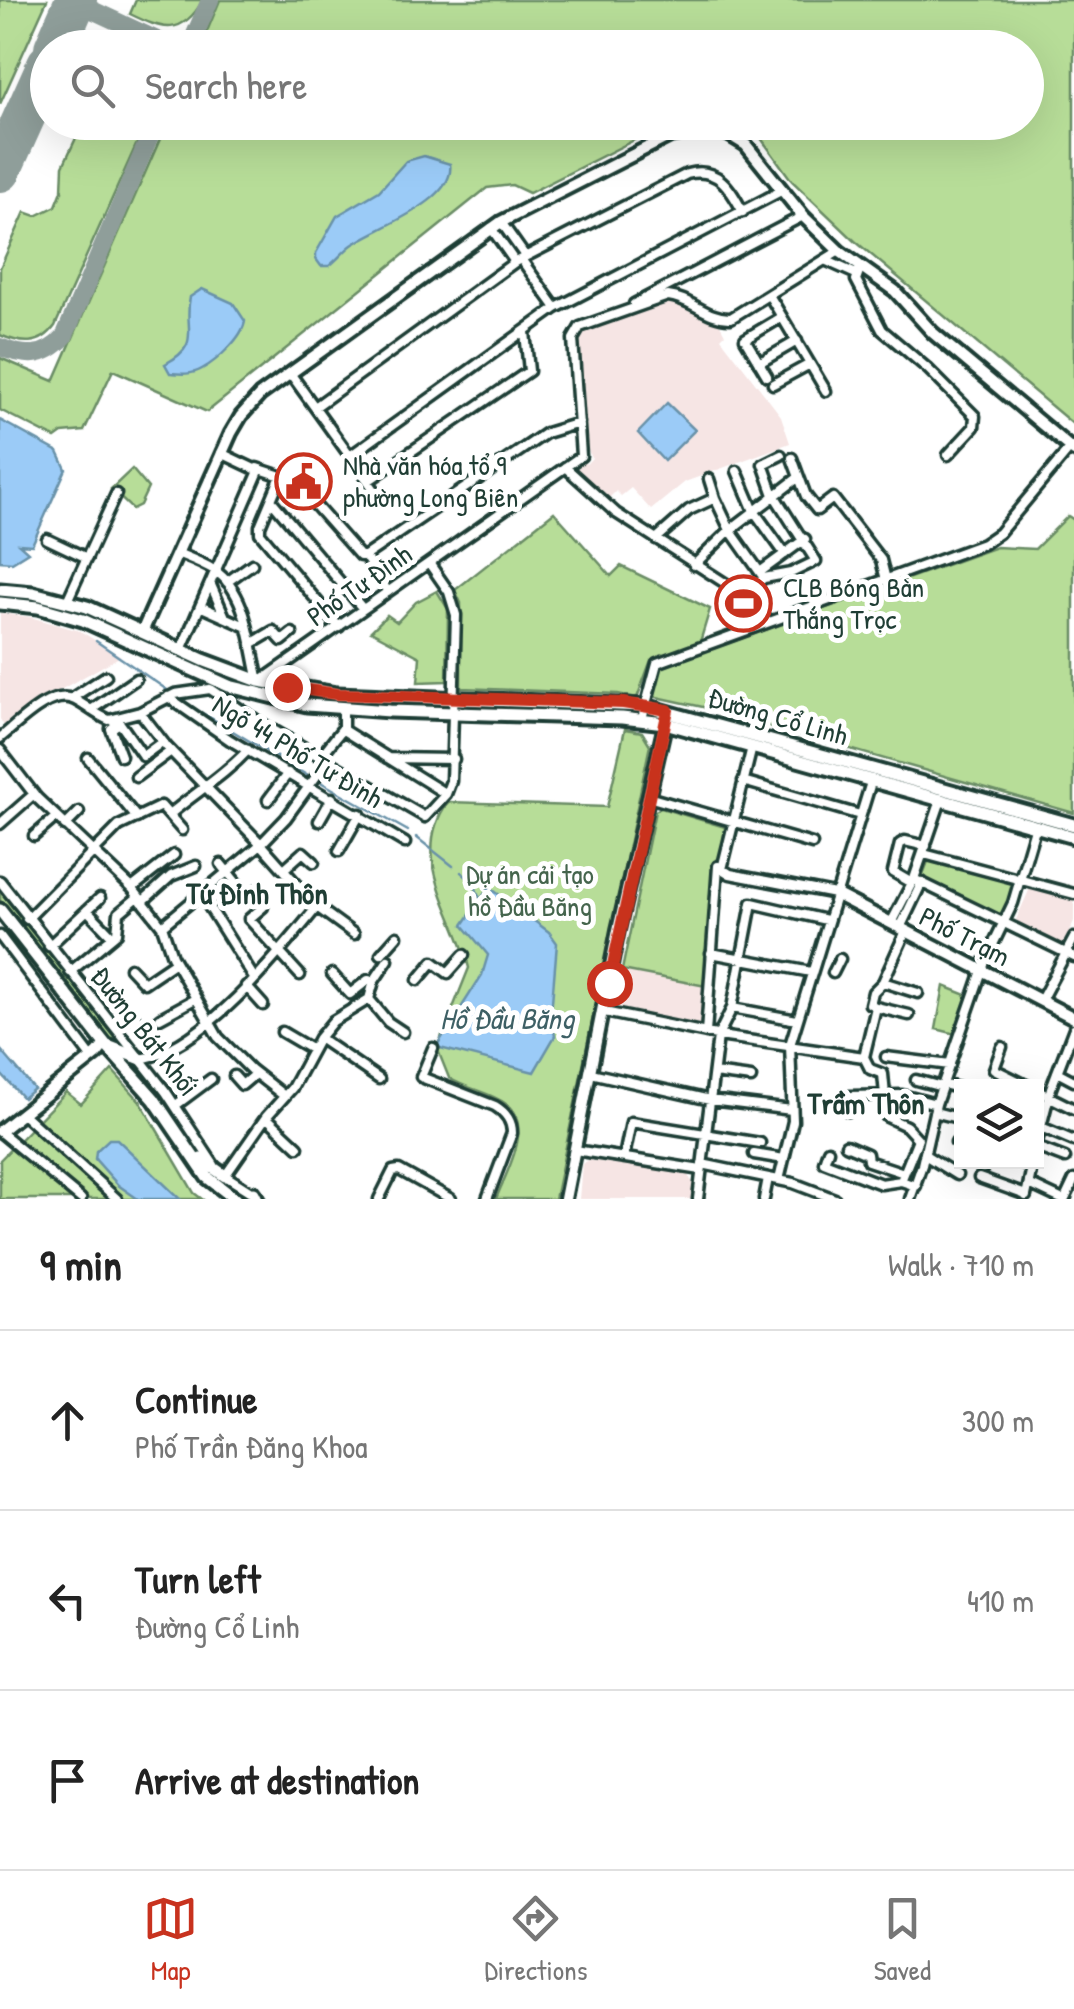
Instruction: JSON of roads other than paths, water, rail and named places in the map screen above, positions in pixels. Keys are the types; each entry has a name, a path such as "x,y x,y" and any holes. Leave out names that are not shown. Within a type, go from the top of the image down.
{"main road":[{"name":"Đường Cổ Linh","path":"0,590 67,601 229,686 307,705 455,713 643,712"},
{"name":"Đường Cổ Linh","path":"0,604 38,607 142,632 260,681 337,694 456,698 667,717 1074,836"},
{"name":"Đường Cổ Linh","path":"667,717 752,748 1074,825"},
{"path":"0,910 105,1044 154,1099 208,1177 235,1199"},
{"path":"105,1044 142,1060"},
{"path":"178,1133 206,1164 225,1176"}],"street":[{"path":"142,632 221,453 246,409 496,225 662,140"},
{"path":"739,140 803,216 858,270 882,330 975,416 974,427 948,455"},
{"path":"315,407 520,259 696,172 715,174 743,212"},
{"path":"350,456 556,308 782,191"},
{"path":"626,310 803,216"},
{"path":"496,225 556,308"},
{"path":"308,497 360,556 365,556 546,434 579,423 575,332 583,326 668,296 726,319 839,251"},
{"path":"643,712 657,664 992,539 1072,449 945,344 894,291 858,270 827,261"},
{"path":"671,283 679,298"},
{"path":"769,295 826,391"},
{"path":"782,316 744,339 770,380 810,364"},
{"path":"368,481 529,371 524,332"},
{"path":"759,363 796,341"},
{"path":"290,373 384,502"},
{"name":"Phố Tư Đình","path":"260,681 581,456 579,423"},
{"path":"221,453 281,476 261,523 263,537 339,626"},
{"path":"762,575 792,573 816,561 774,495 764,462 781,455"},
{"path":"792,458 806,496 817,510 834,498 881,560 886,580"},
{"path":"565,467 616,513 750,599"},
{"path":"182,650 257,468"},
{"path":"737,471 754,511 784,554"},
{"path":"694,565 730,530 799,477"},
{"path":"709,480 730,530 762,575"},
{"path":"67,601 116,494"},
{"path":"656,539 689,510 715,498"},
{"path":"272,500 363,609"},
{"path":"47,539 87,558"},
{"path":"742,631 740,621 762,575 805,540"},
{"path":"177,553 217,572 228,582 247,627 260,681"},
{"path":"365,556 388,592"},
{"path":"210,689 262,724 425,817 446,794 451,781 456,698 455,608 449,592 428,563"},
{"path":"228,582 252,564"},
{"path":"211,585 225,617"},
{"path":"202,607 247,627"},
{"path":"251,644 273,631 282,641 292,633"},
{"path":"72,698 106,676"},
{"path":"91,710 136,679"},
{"path":"121,756 111,729 118,721 171,696 229,686"},
{"name":"Ngõ 44 Phố Tư Đình","path":"171,696 248,750 288,773 313,781 332,798 405,843"},
{"path":"0,738 53,698 72,698 102,718 118,721 143,756 158,745"},
{"path":"162,926 201,894 224,868 261,844 313,781 343,728 343,709"},
{"path":"140,712 171,752 317,907 354,934"},
{"path":"565,1199 667,717"},
{"path":"343,728 356,740 446,794"},
{"path":"752,748 721,861 725,872 835,894"},
{"path":"0,750 34,794 132,888 162,926 175,962 208,1024 256,1074 283,1095"},
{"path":"169,815 204,785 217,781 248,750"},
{"path":"136,777 171,752"},
{"path":"88,758 136,818"},
{"path":"386,758 454,759"},
{"path":"268,800 288,773"},
{"path":"779,1180 793,1121 790,1044 873,775"},
{"path":"743,781 860,815"},
{"path":"1,822 34,794"},
{"path":"648,797 812,844"},
{"path":"319,821 332,798"},
{"path":"909,1015 870,1004 873,992 883,982 941,800"},
{"path":"27,918 120,826 161,806 182,830"},
{"path":"66,826 79,812"},
{"path":"339,851 360,814"},
{"path":"34,836 56,817"},
{"path":"910,1199 942,1086 982,970 1022,878 1036,825"},
{"path":"1071,956 893,872 900,844 905,841 1074,894"},
{"path":"284,869 303,852 314,862"},
{"path":"132,888 174,855"},
{"path":"70,972 118,932 120,913 171,876 196,866"},
{"path":"706,1033 718,866"},
{"path":"224,868 239,886"},
{"name":"Đường Bát Khối","path":"0,881 142,1060 199,1145 225,1176 258,1197"},
{"path":"305,894 314,884"},
{"path":"258,889 254,893 263,907 249,920 300,976"},
{"path":"201,894 254,978"},
{"name":"Phố Trạm","path":"835,894 1074,1018"},
{"path":"49,946 100,898"},
{"path":"698,1199 718,1036 732,1008 752,903 826,920"},
{"path":"142,1060 164,1052 208,1024 279,953 317,907"},
{"path":"86,910 112,936"},
{"path":"0,936 92,1058"},
{"path":"225,1176 266,1117 292,1088 310,1049 333,1021 369,999 384,957 397,936"},
{"path":"1041,1000 1071,956 1074,938"},
{"path":"711,953 811,972"},
{"path":"418,980 433,962 448,973 464,956"},
{"path":"834,973 840,960"},
{"path":"130,968 144,983 175,962"},
{"path":"332,974 350,994 368,980 374,981"},
{"path":"883,982 918,993"},
{"path":"246,986 264,1005"},
{"path":"160,1018 195,999"},
{"path":"369,999 388,1022 403,1032"},
{"path":"732,1008 797,1020"},
{"path":"828,1150 823,1166 882,1184 902,1177 918,1138 906,1126 887,1117 883,1074 870,1069 864,1057 876,1008"},
{"path":"128,1010 164,1052 178,1076"},
{"path":"604,1012 718,1036 864,1057"},
{"path":"1044,1112 1074,1028"},
{"path":"282,1032 310,1049"},
{"path":"319,1038 379,1079"},
{"path":"80,1199 0,1132 105,1044"},
{"path":"1002,1047 994,1069 1012,1079"},
{"path":"433,1048 421,1077 498,1108 512,1126 488,1199"},
{"path":"1064,1052 1074,1057"},
{"path":"886,1057 950,1065"},
{"path":"1057,1072 1074,1081"},
{"path":"592,1073 710,1100 792,1110"},
{"path":"714,1073 751,1078"},
{"path":"234,1076 242,1085 256,1074"},
{"path":"176,1106 211,1079"},
{"path":"916,1080 954,1088"},
{"path":"1044,1093 1074,1109"},
{"path":"848,1111 850,1096 902,1095 954,1115"},
{"path":"22,1114 117,1199"},
{"path":"266,1117 298,1147"},
{"path":"624,1157 631,1122 760,1143"},
{"path":"1044,1130 1074,1140"},
{"path":"846,1145 916,1186"},
{"path":"1044,1149 1065,1158"},
{"path":"576,1150 779,1180 835,1199"},
{"path":"754,1154 784,1159"},
{"path":"925,1155 957,1175"},
{"path":"982,1169 1026,1197 1032,1169"},
{"path":"380,1199 392,1170 398,1170 450,1199"},
{"path":"764,1199 768,1178"},
{"path":"1029,1184 1063,1199 1074,1180"}],"water":[{"path":"424,156 450,164 449,177 441,190 413,212 352,245 329,266 321,266 316,253 337,216 379,191 406,161"},
{"path":"202,289 233,303 245,321 243,327 228,348 208,365 190,373 170,373 165,364 188,343 190,297"},
{"path":"667,403 695,430 664,461 638,433"},
{"path":"0,420 58,452 66,469 32,545 19,544 28,552 12,562 0,561"},
{"name":"Hồ Đầu Băng","path":"489,887 549,932 557,943 551,1014 555,1036 534,1072 436,1047 482,975 488,955 463,925"},
{"path":"0,1049 34,1089 23,1098 0,1073"},
{"path":"109,1139 117,1139 180,1199 138,1199 118,1185 95,1159 96,1151"}],"waterway":[{"path":"96,641 189,705 310,777"},
{"path":"317,780 408,831"},
{"path":"416,837 453,866"},
{"path":"461,872 474,883 480,899"}],"place":[{"name":"Nhà văn hóa tổ 9 phường Long Biên","path":"304,481"},
{"name":"CLB Bóng Bàn Thắng Trọc","path":"744,603"}],"district":[{"name":"Tứ Đỉnh Thôn","path":"257,894"},
{"name":"Trầm Thôn","path":"866,1104"}],"park label":[{"name":"Dự án cải tạo hồ Đầu Băng","path":"530,890"}]}
